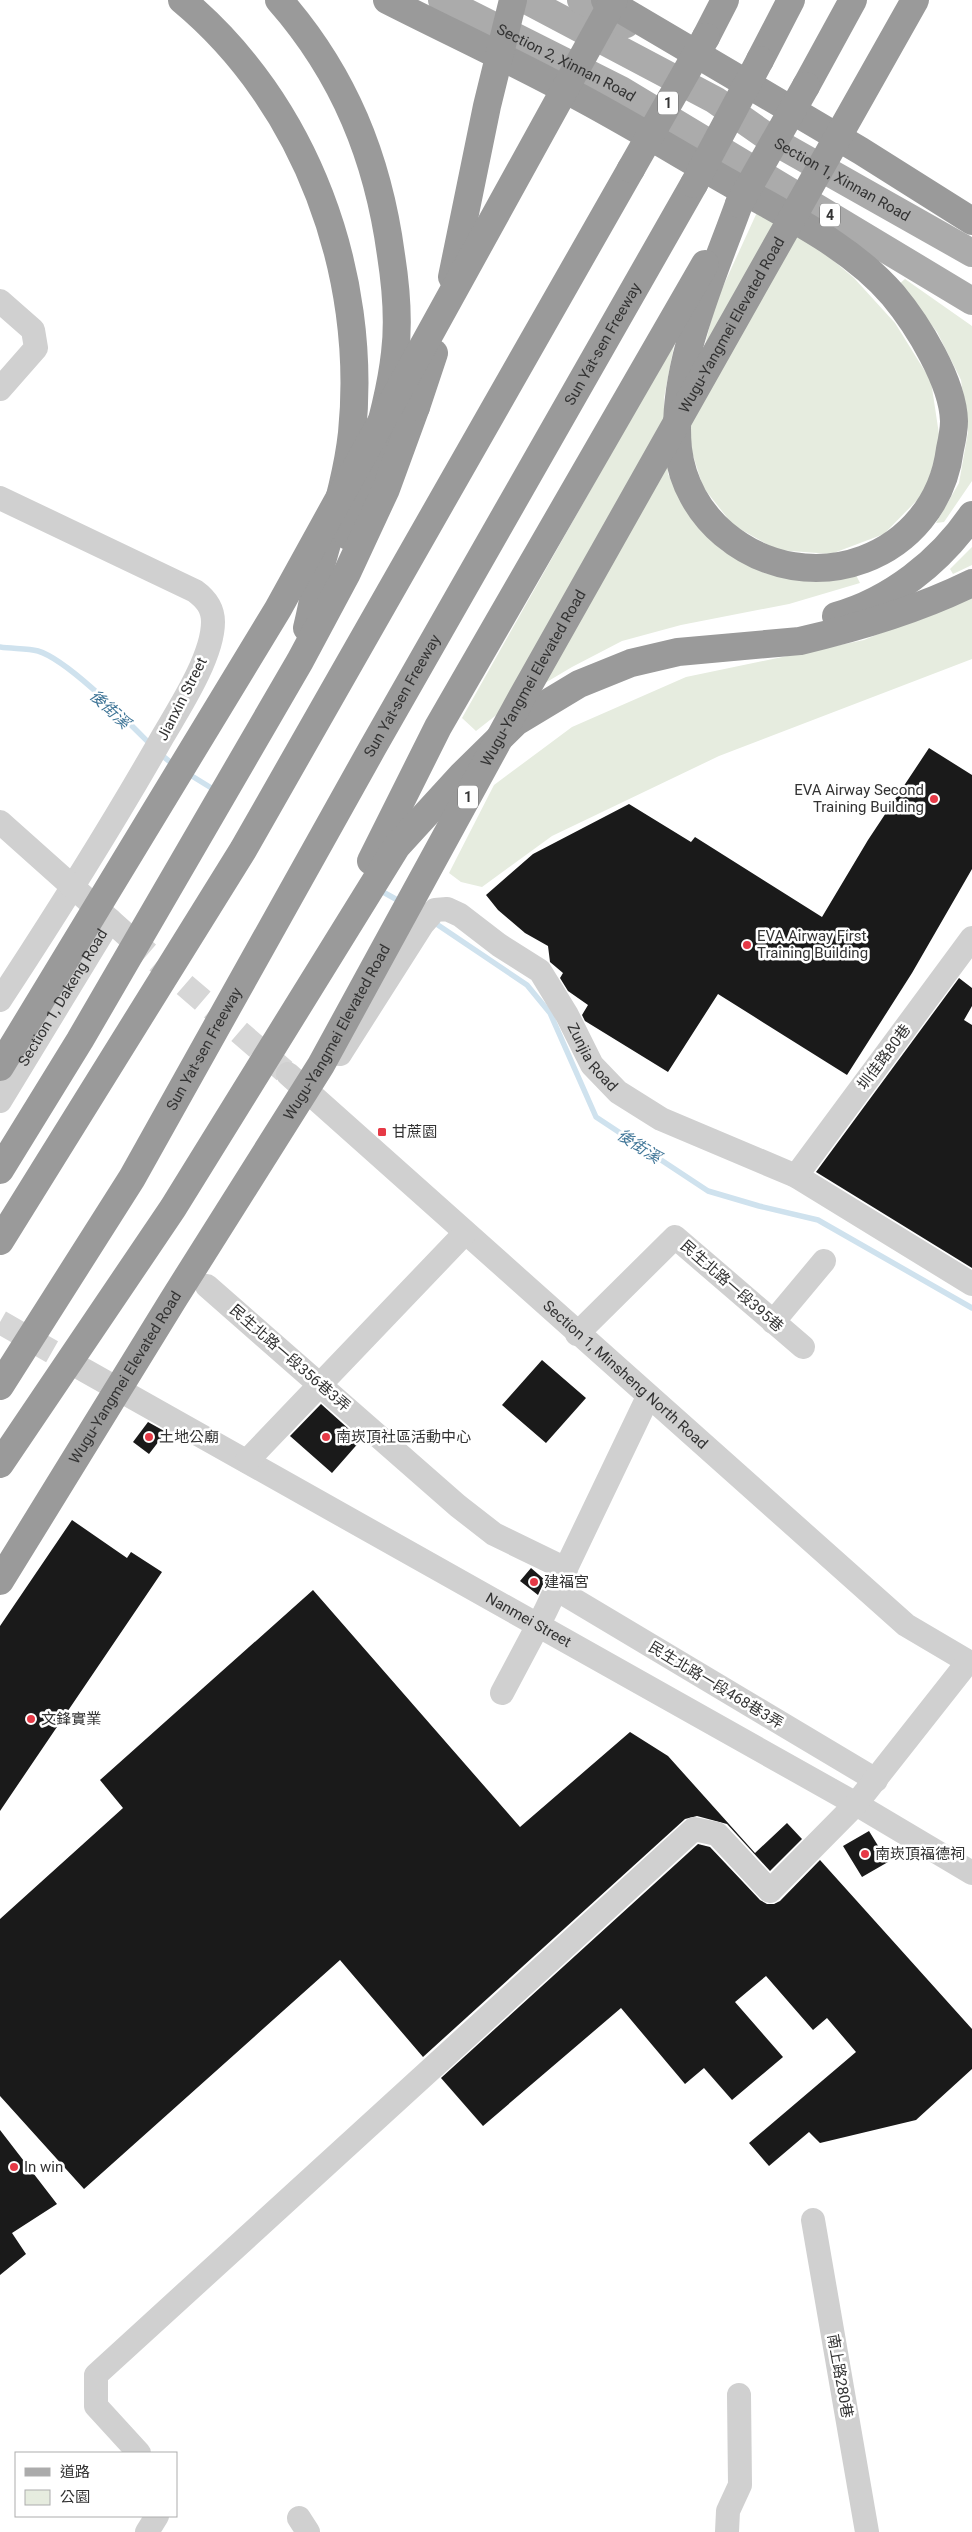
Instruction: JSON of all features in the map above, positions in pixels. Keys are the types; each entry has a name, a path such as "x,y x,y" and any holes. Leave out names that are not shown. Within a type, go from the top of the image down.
{"highway":[{"path":"182,0 202,16 249,69 290,130 315,182 326,215 339,257 348,306 353,355 352,433 340,496 320,569 300,661"},
{"path":"279,0 299,23 346,97 366,148 385,209 396,286 395,353 382,420 353,523 300,661"},
{"path":"387,0 582,98 803,226 861,263 893,296 931,351 946,388 954,420 947,474 926,512 906,535 873,556 834,569 794,568 760,557 733,542 710,523 696,501 686,480 678,452 677,412 683,374 698,322 739,204"},
{"path":"0,1170 85,1031 300,661 346,575 386,489 416,407 439,335 487,106 513,0"},
{"path":"605,0 861,151 972,221"},
{"path":"0,1067 278,609 614,0"},
{"path":"706,37 716,0"},
{"name":"1","path":"0,1241 243,850 706,37 725,0"},
{"name":"Sun Yat-sen Freeway","path":"0,1386 132,1178 373,747 694,184 792,0"},
{"path":"344,929 374,853 438,727 739,204 853,0"},
{"name":"Wugu-Yangmei Elevated Road","path":"0,1581 173,1300 321,1065 527,689 915,0"},
{"path":"774,642 825,620 857,610 899,587 950,543 972,515"},
{"path":"0,1464 173,1208 397,846 462,774 516,722 579,684 631,663 678,652 800,641 877,622 972,583"}],"main road":[{"name":"Section 2, Xinnan Road","path":"442,0 621,90 972,301"},
{"name":"4","path":"526,0 721,91"},
{"name":"4","path":"581,0 721,91"},
{"name":"Section 1, Xinnan Road","path":"721,91 972,231"},
{"name":"Section 1, Xinnan Road","path":"721,91 772,140 972,253"}],"street":[{"path":"0,301 33,330 36,348 0,389"},
{"name":"Jianxin Street","path":"0,498 195,591 205,598 211,608 213,623 209,644 194,681 137,783 73,888"},
{"path":"0,822 130,938"},
{"path":"0,1000 73,888"},
{"name":"Zunjia Road","path":"313,1097 429,918 447,909 460,915 499,945 540,971 567,1015 592,1064 618,1092 661,1119 796,1176 972,1284"},
{"name":"Section 1, Dakeng Road","path":"0,1101 110,920"},
{"name":"圳佳路80巷","path":"796,1176 972,938"},
{"name":"Section 1, Minsheng North Road","path":"288,1074 906,1626 970,1663"},
{"path":"247,1462 465,1233"},
{"name":"民生北路一段395巷","path":"577,1334 675,1237 803,1347"},
{"path":"773,1322 824,1261"},
{"name":"民生北路一段356巷3弄","path":"207,1286 458,1506 494,1534 561,1579"},
{"name":"Nanmei Street","path":"84,1370 856,1804 972,1873"},
{"path":"502,1693 538,1626 648,1397"},
{"name":"民生北路一段468巷3弄","path":"561,1579 876,1780"},
{"path":"138,2452 96,2406 96,2375 694,1829 717,1834 770,1891 856,1804 970,1663"},
{"name":"南上路280巷","path":"813,2220 867,2532"},
{"path":"727,2532 728,2511 740,2486 739,2395"},
{"path":"147,2532 156,2517"}],"green space":[{"path":"759,208 810,241 854,278 895,323 931,381 940,441 925,492 884,534 831,554 777,550 733,525 703,487 692,452 688,416 715,304"},
{"path":"905,279 972,326 972,481 944,522 936,523 959,483 968,432 961,380 937,332 899,284"},
{"path":"675,340 664,398 668,474 690,517 723,551 764,573 814,582 856,575 860,583 789,604 681,625 622,641 572,667 513,702 476,731 462,718"},
{"path":"972,547 972,565 953,574 950,569"},
{"path":"972,595 972,659 719,756 552,836 482,887 461,882 449,873 494,785 572,727 686,677 864,640"}],"building":[{"path":"929,748 972,775 972,869 912,973 847,1075 718,994 668,1072 585,1021 582,1015 588,1005 568,991 560,978 563,973 550,962 548,946 525,933 498,910 486,895 533,854 629,804 691,842 695,837 822,917 868,840"},
{"path":"959,978 972,988 972,1006 964,1020 972,1025 972,1268 816,1172"},
{"path":"542,1360 586,1398 546,1443 502,1405"},
{"name":"南崁頂社區活動中心","path":"321,1404 361,1440 332,1473 290,1436"},
{"name":"土地公廟","path":"148,1422 166,1432 149,1454 133,1442"},
{"name":"文鋒實業","path":"72,1520 127,1558 131,1552 162,1572 0,1811 0,1626"},
{"name":"建福宮","path":"531,1568 545,1580 538,1595 520,1581"},
{"path":"313,1590 520,1827 630,1732 668,1756 755,1853 787,1823 802,1839 770,1871 727,1824 697,1816 685,1819 423,2057 340,1960 84,2189 0,2096 0,1919 123,1808 100,1780"},
{"name":"南崁頂福德祠","path":"869,1831 888,1862 862,1877 843,1846"},
{"path":"698,1844 710,1847 760,1900 767,1904 774,1904 780,1901 820,1860 972,2029 972,2069 916,2120 820,2143 809,2132 769,2166 749,2143 856,2052 827,2018 813,2030 766,1976 735,2002 783,2057 732,2100 704,2068 685,2084 621,2008 483,2126 441,2078"},
{"name":"In win","path":"0,2130 57,2204 12,2233 26,2254 0,2275"}],"waterway":[{"name":"後街溪","path":"0,647 38,651 65,666 97,692 151,745"},
{"name":"後街溪","path":"159,753 175,766"},
{"name":"後街溪","path":"187,773 213,789"},
{"name":"後街溪","path":"383,892 401,902"},
{"name":"後街溪","path":"432,921 527,985 550,1013 596,1117 708,1191 759,1206 818,1220 972,1308"}],"tunnel":[{"path":"130,938 288,1074"},
{"path":"0,1322 84,1370"}],"place":[{"name":"EVA Airway Second Training Building","path":"934,799"},
{"name":"EVA Airway First Training Building","path":"747,945"},
{"name":"甘蔗園","path":"382,1132"},
{"name":"土地公廟","path":"149,1437"},
{"name":"南崁頂社區活動中心","path":"326,1437"},
{"name":"建福宮","path":"534,1582"},
{"name":"文鋒實業","path":"31,1719"},
{"name":"南崁頂福德祠","path":"865,1854"},
{"name":"In win","path":"14,2167"}]}
